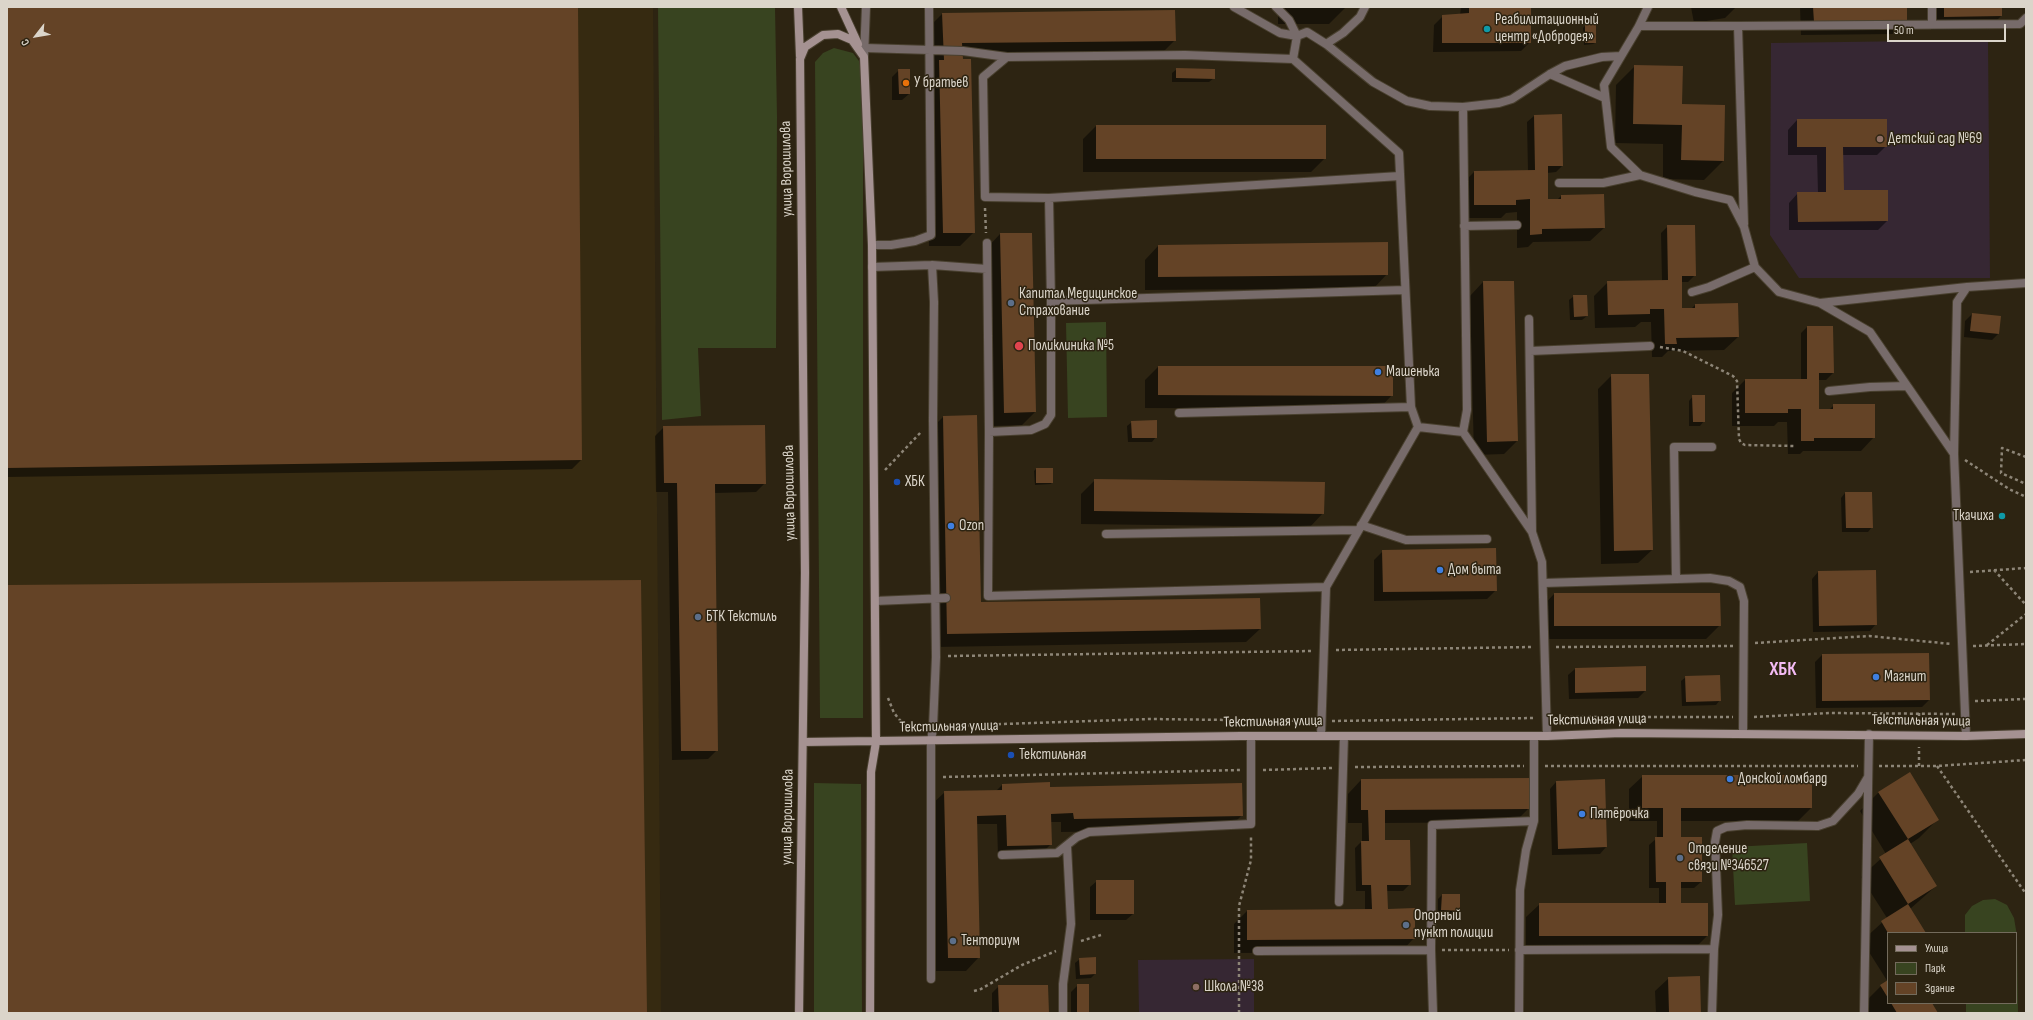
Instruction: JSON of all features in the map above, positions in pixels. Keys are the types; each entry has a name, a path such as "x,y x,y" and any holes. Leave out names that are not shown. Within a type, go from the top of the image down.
{"main road":[{"name":"улица Ворошилова","path":"798,7 800,59 805,573 799,1013"},
{"path":"841,7 864,57 872,245 876,742 871,772 870,1013"},
{"path":"800,59 805,47 823,35 838,34 852,40 864,57"},
{"name":"Текстильная улица","path":"803,742 931,742 1251,736 1547,736 1621,733 1966,736 2026,734"}],"street":[{"path":"864,57 866,7"},
{"path":"872,245 891,245 915,241 931,234 929,7"},
{"path":"1234,7 1280,33 1297,36 1307,32 1326,44 1373,82 1407,101 1430,106 1463,107 1512,100 1550,74 1566,66 1602,57 1621,56"},
{"path":"1276,7 1289,20 1297,36 1293,59"},
{"path":"1326,44 1343,33 1354,22 1365,7"},
{"path":"1648,7 1639,26 1604,85 1611,147 1640,175 1696,192 1730,200 1744,227 1755,267 1779,292 1820,302 1870,332 1954,454"},
{"path":"1932,7 1932,24"},
{"path":"1639,26 2020,24 2026,18"},
{"path":"1738,26 1744,227"},
{"path":"865,48 963,51 1007,57 1185,55 1293,59 1400,153 1411,407 1418,427 1326,587 1321,736"},
{"path":"1007,57 983,77 985,197 1049,198 1400,176"},
{"path":"1550,74 1605,98"},
{"path":"1463,107 1467,410 1463,432 1532,532 1542,562 1547,736"},
{"path":"1559,183 1603,183 1640,175"},
{"path":"989,432 1031,430 1045,424 1051,415 1049,198"},
{"path":"1464,226 1517,225"},
{"path":"987,243 989,432 984,596 1326,587"},
{"path":"872,267 932,265 987,269"},
{"path":"931,979 931,742 936,657 933,420 934,302 932,265"},
{"path":"1692,292 1709,287 1755,267"},
{"path":"1820,302 1967,287 2026,284"},
{"path":"1966,736 1954,454 1957,302 1967,287"},
{"path":"1051,301 1405,290"},
{"path":"1530,319 1532,532"},
{"path":"1530,351 1650,346"},
{"path":"1829,391 1870,387 1907,386"},
{"path":"1179,413 1411,407"},
{"path":"1418,427 1463,432"},
{"path":"1676,579 1674,447 1712,447"},
{"path":"1106,534 1360,528 1406,540 1487,539"},
{"path":"1543,583 1710,578 1728,581 1740,587 1744,601 1743,733"},
{"path":"875,601 946,598"},
{"path":"1864,1013 1868,777 1870,766 1869,734"},
{"path":"1002,855 1057,853 1077,837 1089,832 1251,824 1251,736"},
{"path":"1339,902 1344,736"},
{"path":"1519,1013 1520,890 1526,850 1534,821 1534,736"},
{"path":"1712,1013 1714,949 1718,915 1715,842 1717,831 1726,827 1818,826 1833,821 1858,794 1868,777"},
{"path":"1433,1013 1431,950 1432,825 1534,821"},
{"path":"1063,1013 1063,984 1070,924 1067,846"},
{"path":"1519,950 1714,949"},
{"path":"1257,951 1431,950"}],"path":[{"path":"985,197 987,243"},
{"path":"1650,346 1683,351 1733,376 1737,381 1739,439 1741,443 1745,445 1794,446"},
{"path":"884,478 884,470 933,420"},
{"path":"2026,458 2002,448 2001,472 2026,484"},
{"path":"1954,454 2009,489 2026,497"},
{"path":"1959,573 2026,568"},
{"path":"1994,570 2026,605"},
{"path":"1987,645 2026,614"},
{"path":"936,657 1545,647 1744,646 1759,642 1869,636 1908,638 1962,646 2026,644"},
{"path":"886,694 894,713 904,725 933,727 1150,719 1321,721 1743,717 1830,713 1965,714"},
{"path":"1965,701 2026,699"},
{"path":"931,777 1343,768 1533,766 1937,766 2026,760"},
{"path":"1937,766 2026,894"},
{"path":"1240,1013 1239,906 1251,860 1251,824"},
{"path":"974,991 981,989 1022,965 1068,945 1101,935"},
{"path":"1431,950 1519,950"}],"shaded area":[{"path":"7,7 653,7 661,1013 7,1013"},
{"name":"Детский сад №69","path":"1988,40 1990,278 1799,278 1770,235 1771,43"},
{"name":"Школа №38","path":"1254,959 1254,1013 1139,1013 1138,960"}],"green space":[{"path":"658,7 775,7 777,117 776,348 698,348 701,416 662,420"},
{"path":"834,48 853,53 859,61 863,79 863,718 820,718 815,62 823,53"},
{"path":"1106,322 1107,417 1068,418 1066,323"},
{"path":"814,783 861,784 862,1013 814,1013"},
{"path":"1807,843 1810,901 1735,905 1732,847"},
{"path":"1995,899 2007,905 2014,918 2016,932 1965,932 1965,915 1972,906 1983,900"},
{"path":"2017,936 2018,1013 1966,1013 1966,1004 2017,1004"}],"building":[{"path":"7,7 578,7 582,460 7,468"},
{"name":"Реабилитационный центр «Добродея»","path":"1469,7 1531,7 1531,43 1442,43 1442,15 1469,13"},
{"path":"1813,7 1907,7 1907,21 1814,22"},
{"path":"1944,7 2002,7 2002,16 1944,17"},
{"path":"1175,10 1176,41 962,43 963,59 971,59 975,233 943,233 939,60 944,60 942,13"},
{"path":"1585,25 1596,25 1596,43 1585,43"},
{"path":"1634,65 1683,66 1682,104 1725,105 1724,161 1681,160 1682,125 1633,124"},
{"path":"1176,68 1215,69 1215,79 1176,78"},
{"path":"898,69 910,69 910,94 899,94"},
{"path":"1562,114 1563,166 1548,166 1548,199 1561,199 1561,195 1604,194 1605,228 1542,229 1542,234 1530,235 1530,199 1516,200 1516,205 1474,205 1474,171 1535,170 1534,115"},
{"path":"1797,119 1887,119 1887,147 1843,147 1844,190 1888,190 1888,221 1798,222 1797,192 1826,192 1826,147 1797,147"},
{"path":"1096,125 1326,125 1326,159 1096,159"},
{"path":"1667,225 1695,225 1696,276 1682,276 1682,308 1695,308 1695,304 1738,303 1739,337 1676,338 1677,344 1665,344 1664,309 1650,309 1650,314 1608,315 1607,281 1668,280"},
{"path":"1000,233 1032,233 1036,412 1004,413"},
{"path":"1388,242 1388,275 1158,277 1158,245"},
{"path":"1483,281 1514,281 1518,441 1487,442"},
{"path":"1573,295 1587,295 1588,316 1574,317"},
{"path":"1972,313 2001,316 1999,334 1970,331"},
{"path":"1807,326 1833,326 1834,373 1819,373 1819,409 1833,409 1833,404 1875,404 1875,438 1814,438 1814,441 1801,441 1801,409 1788,409 1788,413 1745,413 1745,379 1807,379"},
{"path":"1158,366 1393,366 1393,396 1158,395"},
{"path":"1611,374 1649,374 1653,550 1614,551"},
{"path":"1692,395 1705,395 1705,422 1693,422"},
{"path":"977,415 981,602 1260,598 1261,629 947,634 943,416"},
{"path":"1157,420 1157,438 1132,438 1131,421"},
{"name":"БТК Текстиль","path":"765,425 766,484 715,484 718,751 681,751 677,483 664,483 663,426"},
{"path":"1036,468 1053,468 1053,483 1036,483"},
{"path":"1094,479 1325,482 1324,514 1094,511"},
{"path":"1845,492 1872,492 1873,528 1846,528"},
{"name":"Дом быта","path":"1496,548 1497,591 1383,592 1382,550"},
{"path":"1876,570 1877,625 1819,626 1818,571"},
{"path":"641,580 647,1013 7,1013 7,585"},
{"path":"1554,593 1720,593 1721,626 1554,626"},
{"name":"Магнит","path":"1929,653 1930,700 1822,701 1822,654"},
{"path":"1646,666 1646,691 1575,693 1575,668"},
{"path":"1720,675 1721,701 1686,702 1685,676"},
{"path":"1910,772 1939,820 1908,839 1878,792"},
{"path":"1642,775 1812,775 1812,808 1681,808 1681,837 1702,837 1702,882 1681,882 1681,903 1708,903 1708,936 1539,936 1539,903 1666,903 1666,882 1656,882 1655,837 1663,837 1663,808 1642,808"},
{"path":"1529,778 1529,809 1385,810 1385,840 1410,840 1411,885 1387,885 1388,909 1415,908 1415,939 1247,940 1247,910 1372,909 1371,885 1362,885 1361,841 1369,841 1368,810 1361,810 1361,779"},
{"name":"Пятёрочка","path":"1605,779 1607,847 1558,849 1556,781"},
{"path":"1050,782 1050,787 1242,783 1243,816 1074,819 1073,813 1051,814 1052,845 1007,846 1006,815 977,816 980,958 948,958 944,791 1002,790 1002,784"},
{"path":"1908,839 1937,886 1908,904 1879,857"},
{"path":"1096,880 1134,880 1134,914 1096,914"},
{"path":"1442,894 1460,894 1460,911 1441,910"},
{"path":"1908,904 1925,932 1887,932 1881,921"},
{"path":"1096,957 1096,974 1080,975 1079,958"},
{"path":"1700,976 1701,1013 1669,1013 1668,977"},
{"path":"1887,981 1887,996 1880,985"},
{"path":"1077,984 1089,984 1089,1013 1077,1013"},
{"path":"998,985 1048,985 1049,1013 999,1013"},
{"path":"1892,1004 1933,1004 1938,1013 1897,1013"}],"place":[{"name":"Реабилитационный центр «Добродея»","path":"1487,29"},
{"name":"У братьев","path":"906,83"},
{"name":"Детский сад №69","path":"1880,139"},
{"name":"Капитал Медицинское Страхование","path":"1011,303"},
{"name":"Поликлиника №5","path":"1019,346"},
{"name":"Машенька","path":"1378,372"},
{"name":"ХБК","path":"897,482"},
{"name":"Ткачиха","path":"2002,516"},
{"name":"Ozon","path":"951,526"},
{"name":"Дом быта","path":"1440,570"},
{"name":"БТК Текстиль","path":"698,617"},
{"name":"Магнит","path":"1876,677"},
{"name":"Текстильная","path":"1011,755"},
{"name":"Донской ломбард","path":"1730,779"},
{"name":"Пятёрочка","path":"1582,814"},
{"name":"Отделение связи №346527","path":"1680,858"},
{"name":"Опорный пункт полиции","path":"1406,925"},
{"name":"Тенториум","path":"953,941"},
{"name":"Школа №38","path":"1196,987"}],"district":[{"name":"ХБК","path":"1783,670"}]}
